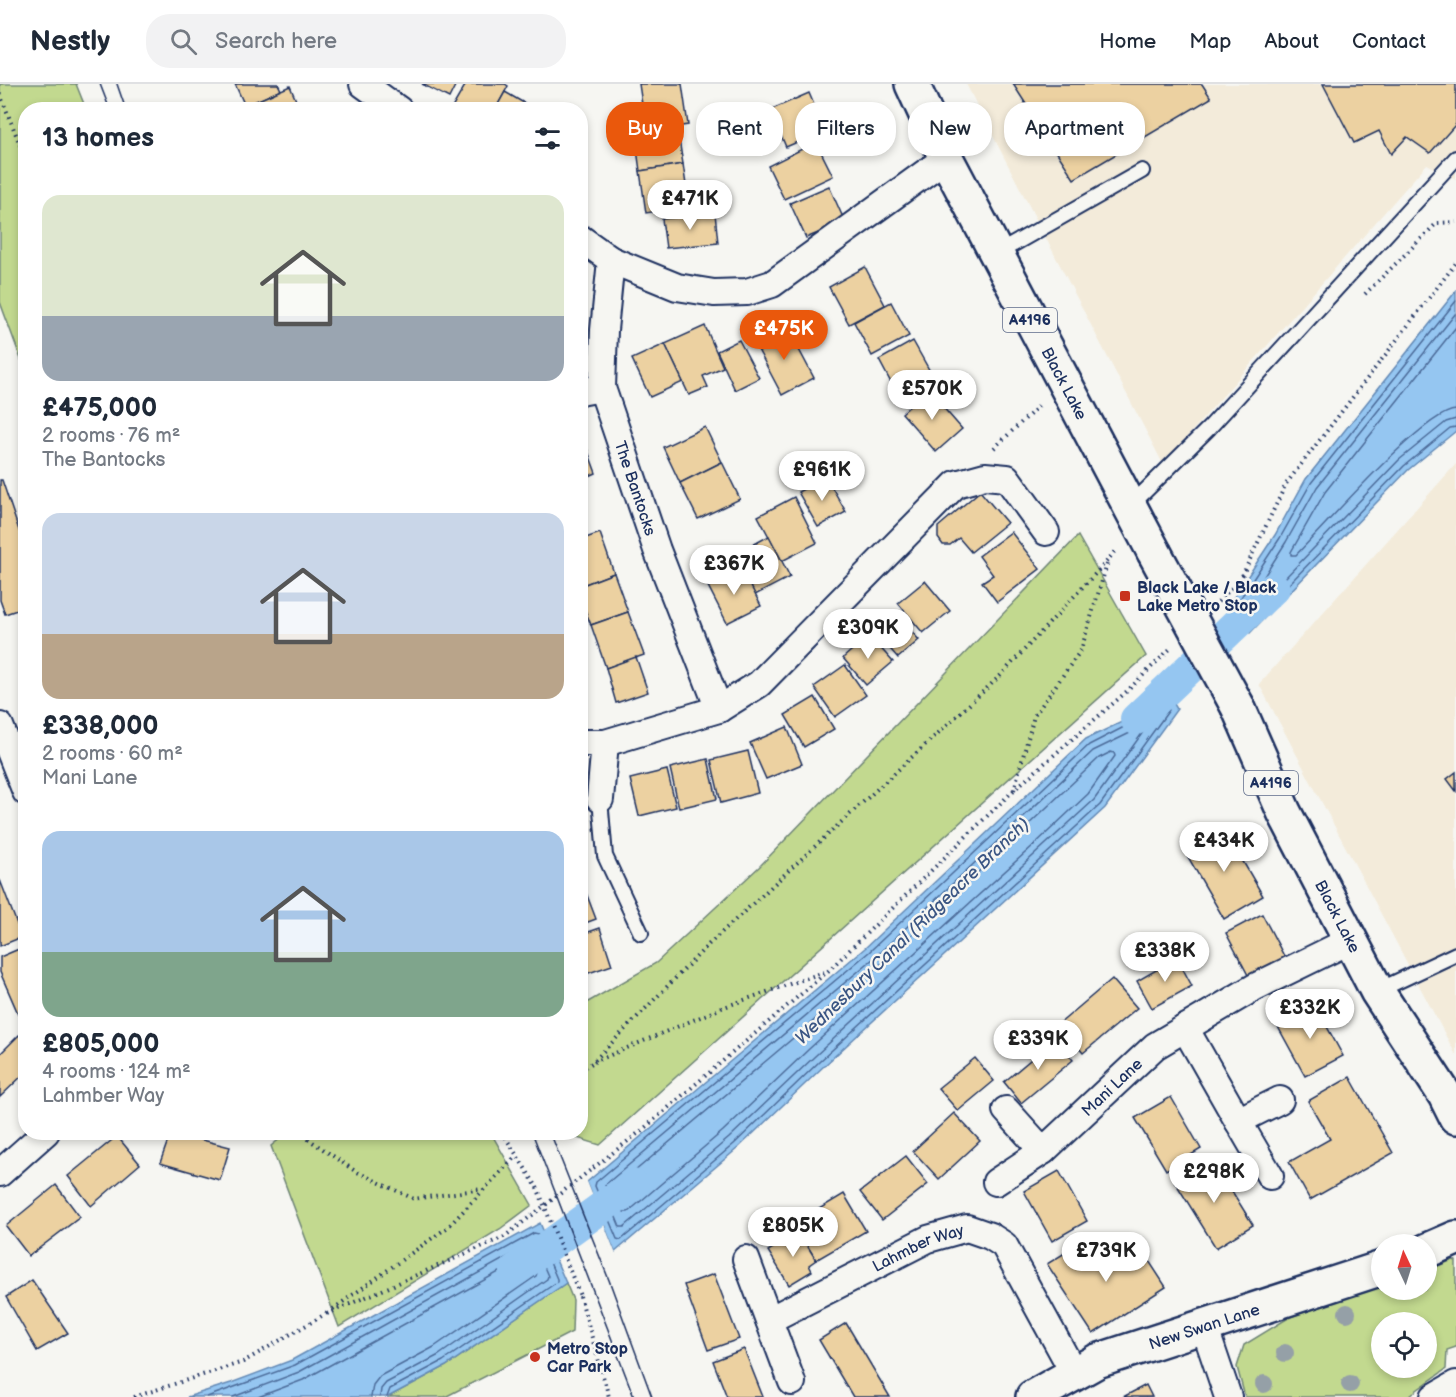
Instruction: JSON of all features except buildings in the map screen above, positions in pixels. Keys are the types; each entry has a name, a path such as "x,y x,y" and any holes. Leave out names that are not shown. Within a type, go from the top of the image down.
{"main road":[{"name":"Black Lake","path":"912,84 945,158 1238,708 1284,812 1377,991 1445,1095 1456,1117"},
{"path":"1437,1246 1456,1238"},
{"name":"New Swan Lane","path":"1033,1397 1097,1361 1371,1272"}],"street":[{"path":"363,84 388,102"},
{"path":"588,244 611,260 677,287 714,293 747,292 772,284 945,158"},
{"name":"The Bantocks","path":"611,260 604,330 591,390 719,708"},
{"path":"600,799 592,743 719,708 759,684 956,484 985,476 1007,478 1046,532"},
{"path":"0,726 18,772"},
{"name":"Mani Lane","path":"996,1182 1042,1150 1155,1046 1255,987 1351,940"},
{"path":"1185,1028 1270,1176"},
{"path":"1238,1121 1280,1100"},
{"path":"1006,1110 1042,1150"},
{"path":"0,1173 37,1140"},
{"name":"Lahmber Way","path":"769,1320 928,1239 967,1228 990,1236 1004,1245 1074,1373"},
{"path":"746,1259 792,1382"},
{"path":"1204,1326 1228,1397"},
{"path":"1434,1397 1456,1384"}],"lane":[{"path":"1130,506 1209,428 1456,158"},
{"path":"996,254 1142,171"},
{"path":"600,799 605,856 641,933"},
{"path":"1377,991 1456,954"}],"path":[{"path":"0,94 18,140"},
{"path":"1216,603 1241,578 1286,484 1456,263"},
{"path":"956,484 1063,383"},
{"path":"592,1063 709,944 1000,676 1108,560 1081,650 1034,716 1014,790"},
{"path":"327,1314 504,1238 641,1131 828,971 1014,790 1125,693 1175,644"},
{"path":"588,1065 724,1007 828,971"},
{"path":"309,1140 355,1171 414,1199 482,1189"},
{"path":"507,1140 537,1187 580,1296 609,1397"},
{"path":"135,1397 243,1362 327,1314 448,1227 516,1156"}],"shaded area":[{"path":"966,84 1456,84 1456,179 1427,164 1163,464 992,134 992,102 975,102"},
{"path":"1456,464 1456,1055 1259,684"}],"green space":[{"path":"0,84 76,84 83,102 18,102 18,351 0,302"},
{"path":"1078,536 1146,656 600,1145 584,1140 588,1140 588,1002 656,963 759,867"},
{"path":"278,1140 495,1140 532,1205 500,1229 339,1327 271,1146"},
{"path":"1456,1261 1456,1347 1447,1350 1446,1369 1437,1375 1437,1312 1371,1312 1371,1378 1433,1378 1407,1397 1245,1397 1237,1367 1244,1345 1290,1317 1371,1289 1371,1300 1437,1300 1437,1266"},
{"path":"566,1283 573,1300 572,1332 445,1397 388,1397 446,1366"}],"water":[{"path":"1456,291 1456,431 1408,470 1250,633 1232,600 1275,535 1306,479"},
{"path":"1159,678 1177,709 1105,808 738,1148 615,1252 587,1182 865,948 1086,739 1122,722"},
{"path":"540,1223 566,1283 446,1366 388,1397 187,1397 292,1360"}],"pier":[{"path":"586,1179 616,1255 612,1253 585,1183"}],"waterway":[{"name":"Wednesbury Canal (Ridgeacre Branch)","path":"1136,719 1274,588"},
{"name":"Wednesbury Canal (Ridgeacre Branch)","path":"515,1270 633,1185"}],"tram line":[{"path":"100,84 107,102"},
{"path":"117,84 123,102"},
{"path":"535,1140 634,1397"},
{"path":"553,1140 609,1280 652,1397"}],"place":[{"name":"Black Lake / Black Lake Metro Stop","path":"1125,596"},
{"name":"Metro Stop Car Park","path":"535,1357"}]}
